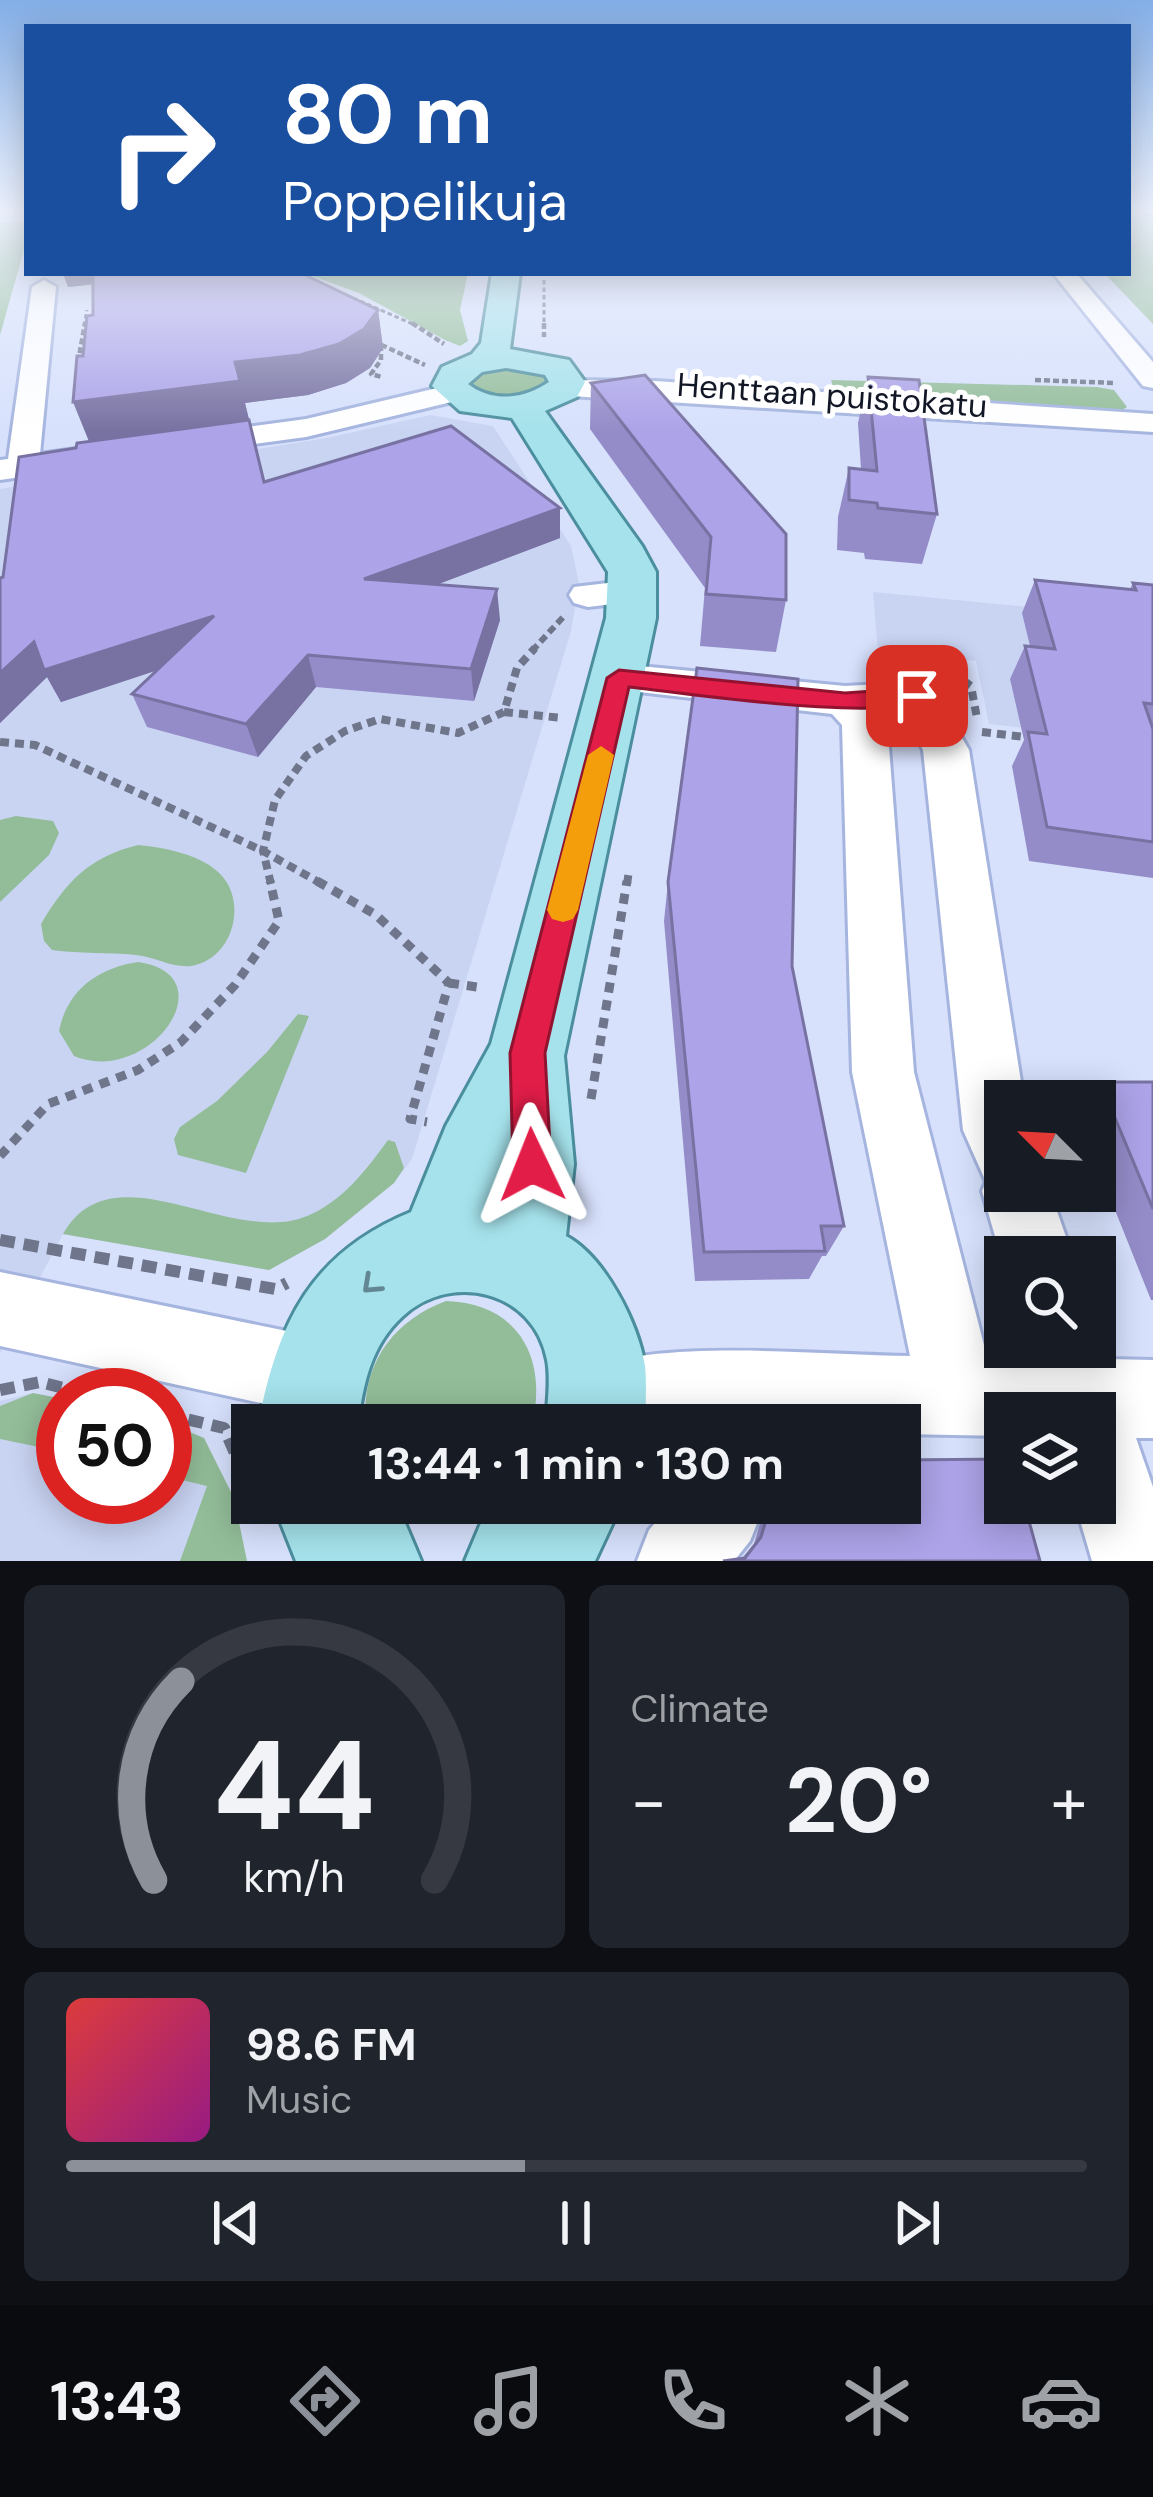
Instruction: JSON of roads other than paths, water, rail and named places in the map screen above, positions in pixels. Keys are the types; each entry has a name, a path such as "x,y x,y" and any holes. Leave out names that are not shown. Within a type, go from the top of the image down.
{"main road":[{"path":"443,381 450,386 454,374 485,360 497,344 504,285"},
{"path":"481,1249 532,1165 496,1017 619,678 611,593 632,572 545,382 532,285"},
{"path":"485,360 545,382"},
{"path":"443,381 476,404 545,382"},
{"path":"312,1401 331,1337 352,1302 380,1275 410,1256 481,1249 552,1276 578,1310 595,1352 598,1404"},
{"path":"334,1524 367,1561"},
{"path":"519,1561 557,1524"}],"street":[{"path":"1074,285 1153,380"},
{"path":"44,286 12,468 117,454"},
{"path":"164,447 306,428 443,381"},
{"name":"Henttaan puistokatu","path":"545,382 1153,423"},
{"path":"619,678 845,701 917,696 946,750 989,1080"},
{"path":"845,701 864,721 883,1072 958,1397"},
{"path":"0,1309 312,1401"},
{"path":"643,1404 703,1392 984,1397"},
{"path":"1116,1480 1135,1561"}]}
